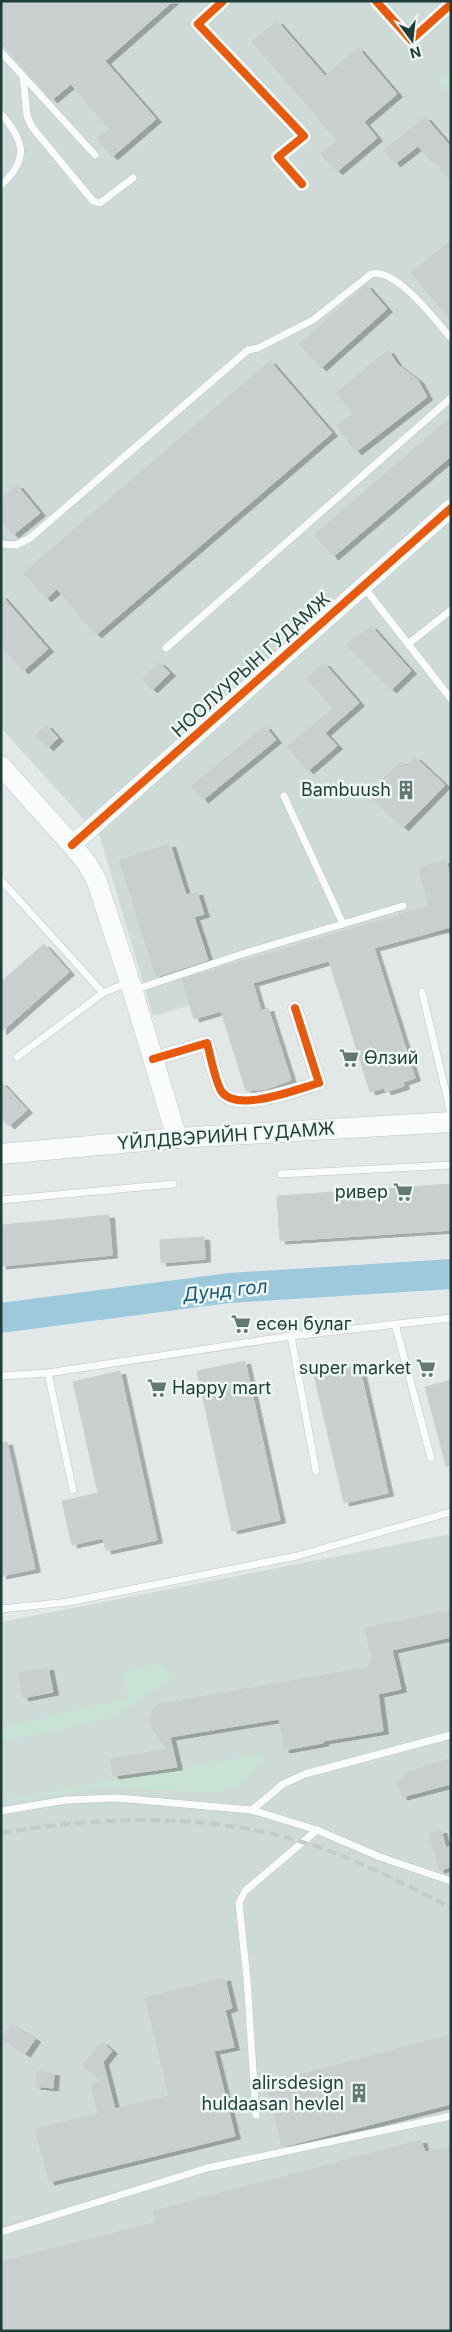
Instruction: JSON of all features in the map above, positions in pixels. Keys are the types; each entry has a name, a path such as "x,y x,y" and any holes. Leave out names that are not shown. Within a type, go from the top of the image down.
{"main road":[{"path":"1,766 72,845 86,862 96,879 177,1138"},
{"name":"YЙЛДВЭРИЙН ГУДАМЖ","path":"1,1154 177,1138 451,1122"}],"street":[{"path":"223,1 198,24 304,136 278,157 302,184"},
{"path":"376,1 411,40 451,4"},
{"name":"НООЛУУРЫН ГУДАМЖ","path":"72,845 451,508"},
{"path":"153,1059 207,1043 221,1092 232,1100 253,1101 319,1083 295,1008"}],"lane":[{"path":"1,52 95,155"},
{"path":"23,76 27,116 32,127 93,201 100,203 133,178"},
{"path":"1,114 10,124 19,142 22,157 14,173 1,185"},
{"path":"1,544 16,545 30,538 248,350 267,344 313,320 371,274 378,272 385,274 417,298 451,338"},
{"path":"166,648 451,398"},
{"path":"363,586 451,699"},
{"path":"408,644 451,610"},
{"path":"284,796 343,924"},
{"path":"1,880 103,993"},
{"path":"17,1057 103,993 403,906"},
{"path":"422,992 451,1114"},
{"path":"281,1174 451,1165"},
{"path":"1,1200 174,1184"},
{"path":"1,1376 48,1372 291,1336 451,1318"},
{"path":"395,1324 432,1458"},
{"path":"291,1336 316,1471"},
{"path":"48,1372 73,1490"},
{"path":"1,1609 68,1602 297,1556 451,1512"},
{"path":"252,1810 283,1784 305,1774 451,1735"},
{"path":"1,1811 66,1800 103,1798 165,1801 252,1810 317,1830 380,1857 451,1881"},
{"path":"256,2115 247,1979 239,1903 245,1890 317,1830"},
{"path":"1,2232 207,2168 451,2116"}],"shaded area":[{"path":"1,1 451,1 451,934 428,933 153,1016 100,837 1,728"},
{"path":"451,1534 451,2331 1,2331 1,1622"}],"green space":[{"path":"451,70 451,96 438,81"},
{"path":"162,1663 171,1679 113,1717 1,1742 1,1728 128,1698 122,1672"},
{"path":"265,1753 256,1767 241,1783 219,1793 107,1787 1,1803 1,1800"}],"building":[{"path":"1,1 173,1 105,61 156,119 112,157 97,139 109,129 71,84 52,100 1,43"},
{"path":"277,21 325,76 358,48 397,94 364,122 377,138 337,172 321,154 337,140 252,42"},
{"path":"425,117 451,147 451,181 418,146 395,164 384,150"},
{"path":"451,240 451,321 411,273"},
{"path":"366,285 387,309 321,368 299,344"},
{"path":"388,350 397,364 418,380 427,397 356,452 337,426 352,413 336,393"},
{"path":"270,361 332,433 96,635 57,589 46,599 23,573"},
{"path":"451,417 451,456 333,557 314,535"},
{"path":"17,485 40,513 13,535 1,521 1,498"},
{"path":"1,595 48,649 23,671 1,646"},
{"path":"371,626 411,671 391,690 346,645"},
{"path":"159,662 170,673 152,690 142,679"},
{"path":"324,663 359,703 325,733 337,746 308,771 287,747 333,708 306,678"},
{"path":"46,725 58,738 48,748 36,735"},
{"path":"265,726 276,740 203,800 191,786"},
{"name":"Bambuush","path":"415,757 445,785 403,828 367,794 400,761 406,766"},
{"path":"170,844 186,895 197,892 204,914 194,917 208,960 156,977 119,860"},
{"path":"446,860 451,878 451,927 374,948 415,1078 403,1082 404,1086 386,1092 384,1088 370,1092 329,961 253,983 261,1011 268,1008 291,1080 266,1089 246,1091 221,1011 194,1019 182,979 429,906 418,868"},
{"path":"44,944 69,972 1,1032 1,982"},
{"path":"1,1082 27,1110 9,1126 1,1118"},
{"path":"451,1184 451,1230 280,1241 277,1196"},
{"path":"109,1215 112,1255 1,1266 1,1225"},
{"path":"204,1237 205,1259 161,1263 160,1240"},
{"path":"245,1361 280,1520 232,1531 197,1371"},
{"path":"359,1365 388,1493 344,1503 314,1375"},
{"path":"120,1371 157,1540 106,1551 103,1538 72,1545 62,1501 98,1493 73,1382"},
{"path":"451,1380 451,1465 446,1466 425,1387"},
{"path":"7,1442 35,1569 1,1576 1,1443"},
{"path":"451,1610 451,1637 392,1650 401,1689 378,1694 383,1731 284,1750 279,1719 170,1737 177,1767 113,1776 110,1759 166,1749 149,1720 153,1709 159,1704 165,1702 183,1703 182,1700 369,1667 368,1662 372,1662 365,1628"},
{"path":"48,1667 53,1692 23,1698 18,1673"},
{"path":"451,1758 451,1784 402,1797 398,1782 407,1772"},
{"path":"441,1830 446,1848 451,1846 451,1867 439,1870 429,1834"},
{"path":"225,1978 232,2008 225,2010 234,2047 214,2051 235,2136 49,2182 35,2129 98,2114 90,2084 101,2081 82,2065 102,2042 112,2051 103,2062 115,2109 169,2096 145,1998"},
{"path":"11,2024 35,2039 25,2054 1,2039"},
{"name":"alirsdesign huldaasan hevlel","path":"451,2035 451,2104 282,2147 266,2083"},
{"path":"37,2071 54,2073 53,2088 35,2086"},
{"path":"421,2140 425,2152 451,2146 451,2331 1,2331 1,2262 156,2222 153,2211"}],"waterway":[{"name":"Дунд гол","path":"1,1318 229,1288 451,1274"}],"railway":[{"path":"1,1833 40,1827 117,1821 156,1820 232,1826 271,1834 327,1850 381,1873 451,1908"}],"cycle path":[{"path":"223,1 198,24 304,136 278,157 302,184"},
{"path":"376,1 411,40 451,4"},
{"path":"72,845 451,508"},
{"path":"153,1059 207,1043 215,1076 222,1092 230,1098 241,1100 268,1098 319,1083 295,1008"}],"place":[{"name":"Bambuush","path":"406,790"},
{"name":"Өлзий","path":"349,1058"},
{"name":"ривер","path":"403,1192"},
{"name":"есөн булаг","path":"241,1324"},
{"name":"super market","path":"426,1368"},
{"name":"Happy mart","path":"157,1388"},
{"name":"alirsdesign huldaasan hevlel","path":"359,2093"}]}
